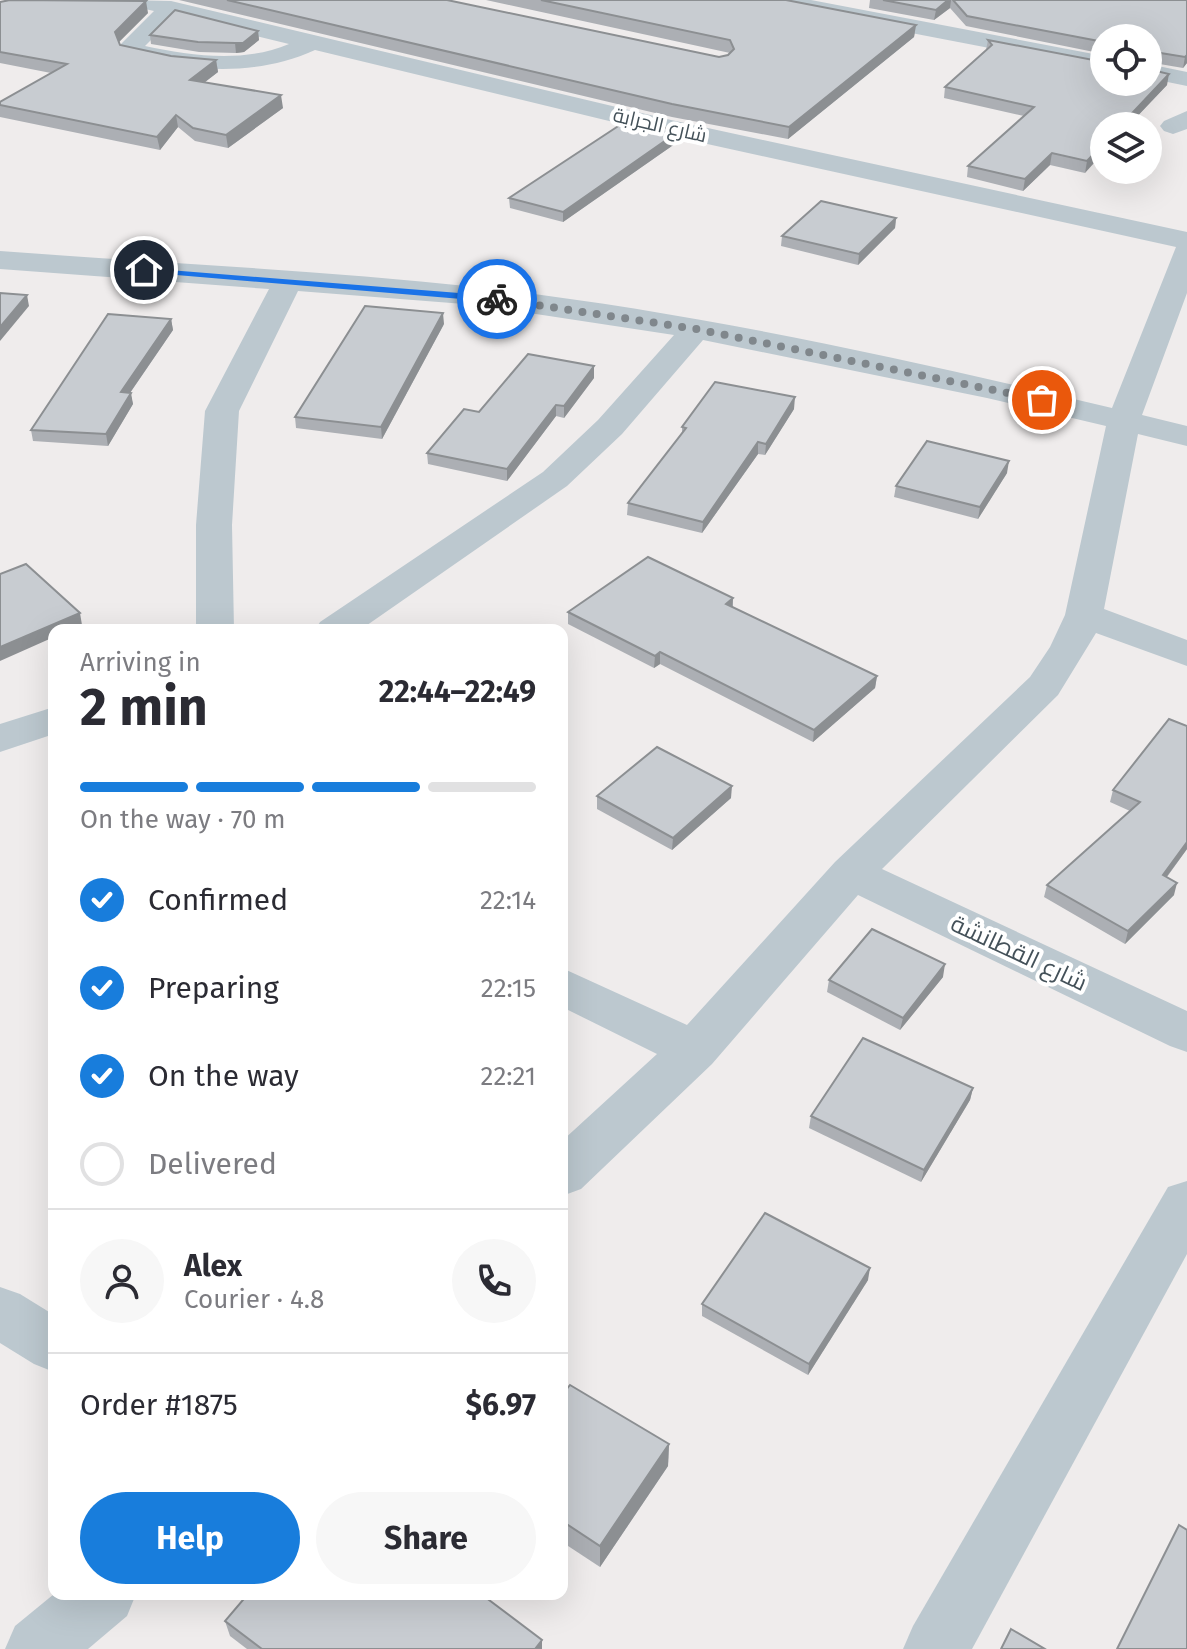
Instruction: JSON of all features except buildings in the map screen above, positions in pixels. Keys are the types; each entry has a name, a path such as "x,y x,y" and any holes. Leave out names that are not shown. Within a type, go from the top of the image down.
{"street":[{"name":"شارع الجرابة","path":"135,0 671,128 1187,241"},
{"path":"776,0 818,3 1090,60"},
{"path":"171,8 131,46 133,50 170,58 239,64 274,58 313,42"},
{"path":"1162,74 1187,79"},
{"path":"568,1168 694,1050 851,873 1044,686 1070,647 1084,615 1124,419 1187,253"},
{"path":"0,260 477,296 696,329 1124,419 1187,436"},
{"path":"215,624 214,525 222,411 288,281"},
{"path":"343,624 555,479 610,427 696,329"},
{"path":"1084,615 1187,654"},
{"path":"0,738 48,722"},
{"name":"شارع القطانشة","path":"851,873 1187,1033"},
{"path":"568,989 694,1050"},
{"path":"936,1649 1187,1203"},
{"path":"0,1312 48,1342"},
{"path":"38,1649 97,1600"}],"way so far":[{"path":"497,299 696,329 1042,400"}],"route":[{"path":"144,270 497,299"}]}
